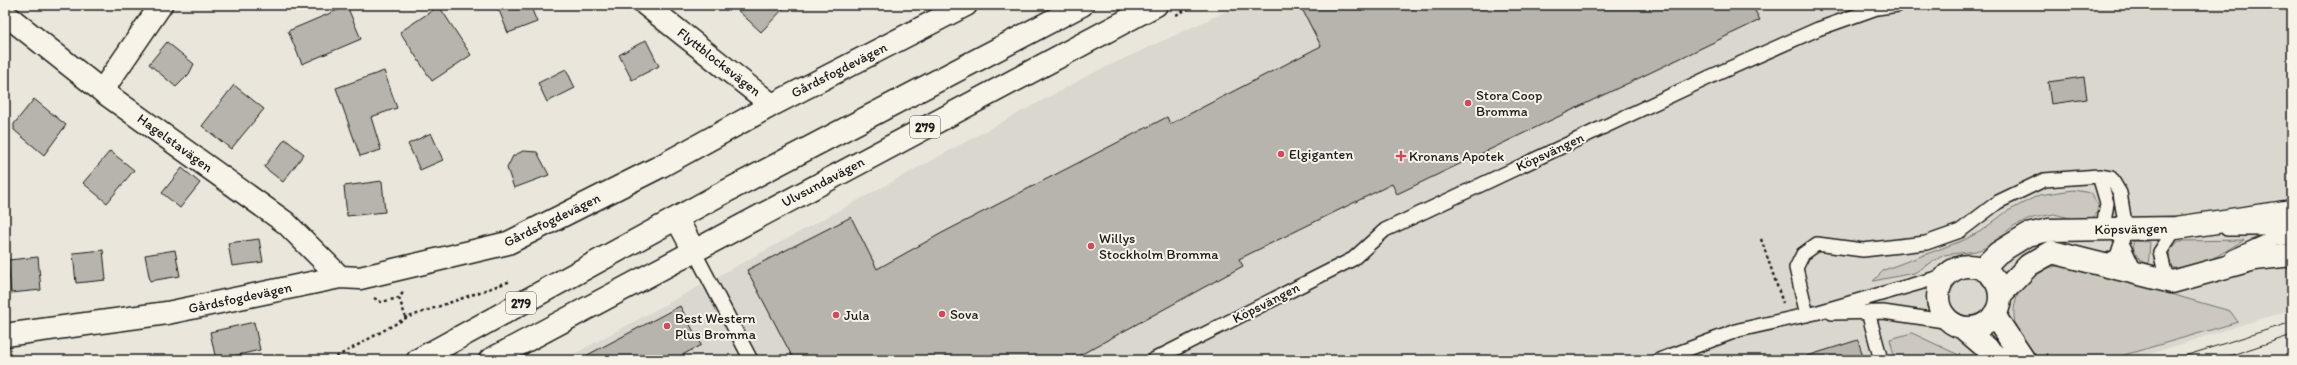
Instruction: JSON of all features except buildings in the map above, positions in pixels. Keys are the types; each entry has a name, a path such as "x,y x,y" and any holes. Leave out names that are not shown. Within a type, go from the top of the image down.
{"street":[{"path":"102,91 161,5"},
{"name":"Flyttblocksvägen","path":"646,5 772,105"},
{"name":"Gårdsfogdevägen","path":"5,336 167,313 340,277 360,278 508,243 661,166 772,105 966,5"},
{"name":"279","path":"418,360 677,219 716,196 1082,5"},
{"name":"Ulvsundavägen","path":"490,360 1156,5"},
{"name":"Hagelstavägen","path":"5,14 102,91 286,224 340,277"},
{"name":"Köpsvängen","path":"1982,269 1998,253 2027,235 2050,230 2103,229 2124,236 2292,212"},
{"path":"677,219 694,251"},
{"path":"1957,325 1981,326 2029,265 2052,252 2102,264 2138,275 2172,282 2255,259 2292,254"},
{"path":"2000,360 1957,325 1940,308 1938,290 1948,275 1964,266 1982,269 1994,279 1997,305 2024,360"}],"lane":[{"name":"Köpsvängen","path":"1153,360 1353,260 1390,228 1712,76 1818,29 1877,8 1898,5"},
{"path":"2099,176 2107,202 2103,229"},
{"path":"1811,314 1796,268 1804,254 1816,244 1863,250 1926,243 1960,231 1998,202 2044,180 2099,176 2110,178 2120,193 2124,236 2138,275"},
{"path":"2292,226 2270,230 2176,228 2160,252 2165,272 2172,282 2270,240 2292,237"},
{"path":"2102,264 2117,256 2124,236"},
{"path":"694,251 747,359"},
{"path":"1659,360 1739,330 1811,314 1948,275"},
{"path":"1868,312 1881,360"},
{"path":"1811,314 1883,312 1957,325"}],"path":[{"path":"331,360 406,318 517,280"},
{"path":"399,298 406,318"}],"shaded area":[{"path":"1240,5 2292,5 2292,309 2131,360 563,360 1091,74"},
{"path":"2073,190 2091,193 2100,209 2092,219 2082,221 2054,214 2033,218 2015,225 1987,247 1976,251 1944,255 1914,273 1873,281 1884,270 1964,240 1981,231 2006,212 2039,195"},
{"path":"2244,240 2218,256 2198,265 2179,268 2170,267 2169,251 2179,241"},
{"path":"2133,241 2150,242 2148,269 2134,252"},
{"path":"2069,265 2230,311 2238,322 2107,360 2039,360 2018,333 2014,314 2015,304 2022,287 2035,274 2047,268"},
{"path":"1912,333 1968,360 1895,360 1890,339"}],"tram line":[{"path":"2172,360 2292,322"},
{"path":"2217,360 2292,335"}],"place":[{"name":"Stora Coop Bromma","path":"1468,103"},
{"name":"Elgiganten","path":"1281,154"},
{"name":"Kronans Apotek","path":"1401,156"},
{"name":"Willys Stockholm Bromma","path":"1091,246"},
{"name":"Sova","path":"942,314"},
{"name":"Jula","path":"836,315"},
{"name":"Best Western Plus Bromma","path":"667,326"}]}
